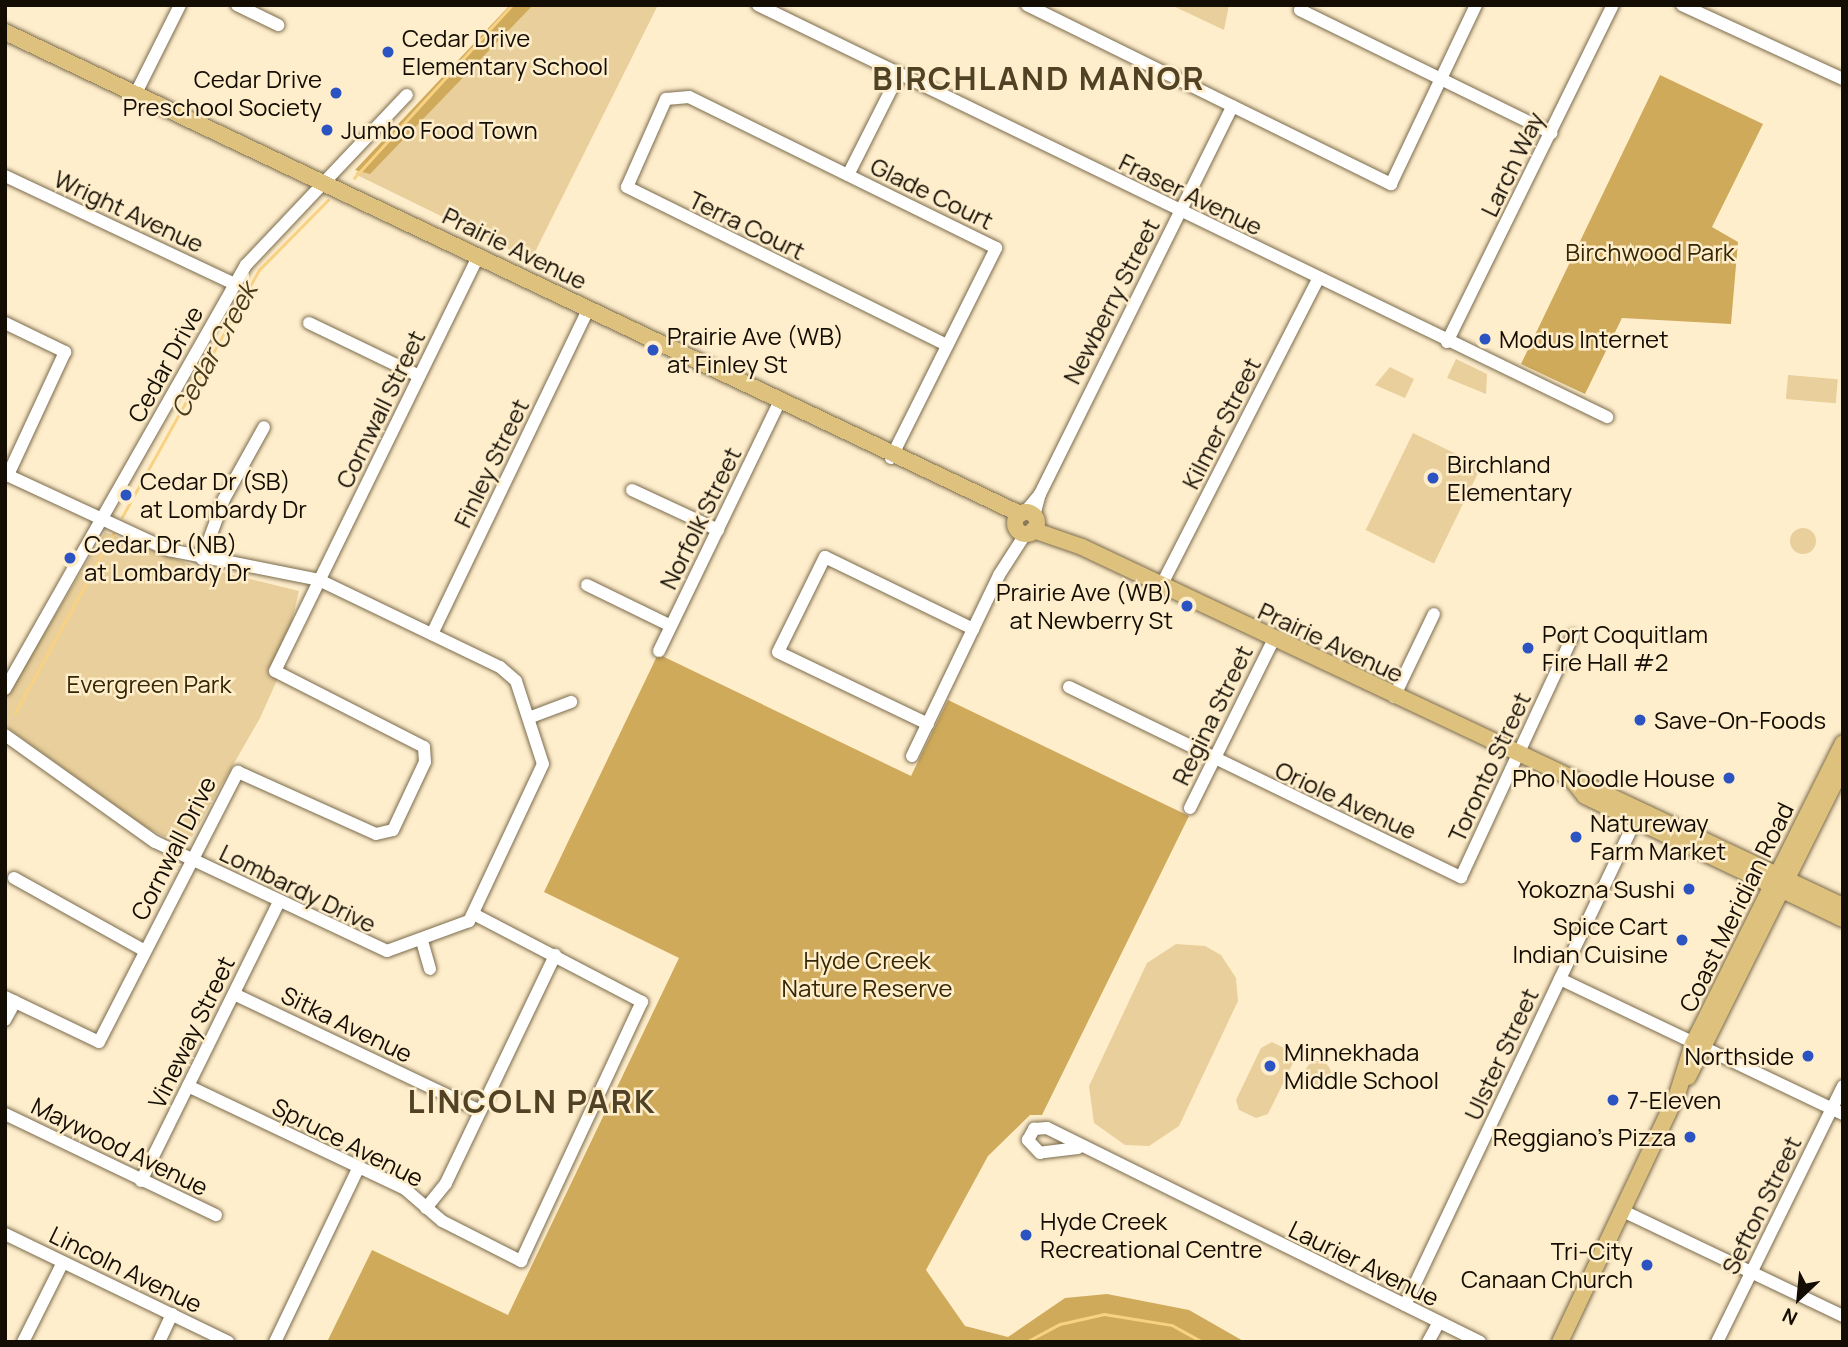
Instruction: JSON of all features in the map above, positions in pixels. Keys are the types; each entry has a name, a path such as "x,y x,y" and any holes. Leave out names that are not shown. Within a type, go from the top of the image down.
{"main road":[{"name":"Prairie Avenue","path":"5,32 329,183 891,458 1273,641 1573,781 1750,859 1843,919"},
{"name":"Coast Meridian Road","path":"1782,882 1791,847 1843,743"},
{"name":"Coast Meridian Road","path":"1560,1342 1700,1047 1843,766"},
{"name":"Prairie Avenue","path":"1573,781 1585,796 1635,821 1843,906"},
{"path":"1750,859 1791,847"}],"street":[{"path":"136,93 180,5"},
{"path":"237,5 278,25"},
{"name":"Fraser Avenue","path":"758,5 1181,214 1607,417"},
{"path":"1027,5 1391,184 1476,5"},
{"name":"Larch Way","path":"1447,342 1614,5"},
{"path":"1682,5 1843,79"},
{"path":"1300,10 1551,133"},
{"path":"848,175 899,74"},
{"name":"Glade Court","path":"675,94 996,248 891,458"},
{"name":"Terra Court","path":"675,94 666,99 627,187 947,345"},
{"name":"Cedar Drive","path":"5,689 234,285 266,242 329,183 407,95"},
{"name":"Newberry Street","path":"912,756 1233,106"},
{"name":"Wright Avenue","path":"5,176 234,285"},
{"name":"Cornwall Street","path":"319,580 478,255"},
{"name":"Kilmer Street","path":"1161,586 1318,279"},
{"name":"Finley Street","path":"432,634 588,310"},
{"path":"5,323 65,352 6,475 202,559 319,580 510,673 531,717 541,772 474,914 555,955 446,1183 426,1208"},
{"path":"309,323 419,376"},
{"name":"Norfolk Street","path":"659,651 779,403"},
{"path":"202,559 224,499 264,427"},
{"path":"632,490 718,530"},
{"path":"928,724 778,652 825,556 973,629"},
{"name":"Cornwall Drive","path":"10,1000 99,1042 190,860 238,772 384,835 395,827 425,762 418,741 275,671 319,580"},
{"path":"587,585 671,626"},
{"path":"1394,697 1434,614"},
{"name":"Toronto Street","path":"1461,877 1520,756 1573,636"},
{"name":"Regina Street","path":"1190,808 1273,641"},
{"name":"Oriole Avenue","path":"1069,687 1213,760 1461,877"},
{"path":"531,717 571,702"},
{"name":"Lombardy Drive","path":"5,735 134,829 190,860 376,949 422,941 459,929 474,914"},
{"name":"Ulster Street","path":"1405,1305 1635,821"},
{"path":"14,878 145,951"},
{"name":"Vineway Street","path":"141,1181 279,902"},
{"path":"422,941 430,968"},
{"name":"Spruce Avenue","path":"188,1086 359,1167 521,1261 642,1002 555,955"},
{"path":"1560,979 1837,1111"},
{"name":"Sitka Avenue","path":"234,994 480,1111"},
{"path":"5,1020 10,1000"},
{"name":"Sefton Street","path":"1717,1342 1837,1111 1843,1086"},
{"name":"Maywood Avenue","path":"5,1114 216,1215"},
{"name":"Laurier Avenue","path":"1078,1148 1480,1342"},
{"path":"275,1342 359,1167"},
{"path":"1623,1211 1843,1316"},
{"name":"Lincoln Avenue","path":"5,1234 229,1342"},
{"path":"23,1342 63,1262"},
{"path":"159,1342 172,1314"},
{"path":"1429,1342 1439,1322"}],"green space":[{"path":"510,5 533,5 370,174 355,170"},
{"path":"512,5 658,5 531,260 355,174"},
{"path":"1171,5 1229,5 1224,30"},
{"name":"Birchwood Park","path":"1660,75 1763,124 1712,227 1738,242 1731,324 1622,318 1585,394 1521,364"},
{"path":"1456,359 1487,374 1486,394 1447,378"},
{"path":"1390,367 1414,379 1405,398 1375,385"},
{"path":"1788,375 1838,379 1836,403 1786,399"},
{"path":"1413,433 1481,466 1434,563 1366,530"},
{"path":"1803,528 1812,532 1816,541 1812,550 1803,554 1794,550 1790,541 1794,532"},
{"name":"Evergreen Park","path":"105,532 192,565 299,591 278,678 260,718 186,847 147,828 5,726 5,699"},
{"name":"Hyde Creek Nature Reserve","path":"658,654 911,776 948,700 1189,816 1042,1115 1030,1115 988,1156 926,1270 965,1326 1008,1337 1065,1298 1107,1294 1189,1310 1245,1342 327,1342 372,1250 508,1315 679,958 544,892"},
{"path":"1176,944 1205,946 1221,955 1236,978 1238,1001 1179,1126 1149,1146 1125,1145 1094,1123 1089,1086 1147,963"},
{"path":"1272,1042 1290,1051 1293,1063 1268,1114 1256,1118 1239,1110 1236,1100 1261,1048"},
{"path":"1318,1061 1327,1065 1331,1074 1327,1083 1318,1087 1309,1083 1305,1074 1309,1065"}],"waterway":[{"name":"Cedar Creek","path":"354,178 512,5"},
{"name":"Cedar Creek","path":"122,517 259,270 328,200"},
{"name":"Cedar Creek","path":"15,713 113,534"},
{"path":"1026,1342 1060,1324 1104,1314 1172,1325 1203,1342"}],"place":[{"name":"Cedar Drive Elementary School","path":"388,52"},
{"name":"Cedar Drive Preschool Society","path":"336,93"},
{"name":"Jumbo Food Town","path":"327,130"},
{"name":"Modus Internet","path":"1485,339"},
{"name":"Prairie Ave (WB) at Finley St","path":"653,350"},
{"name":"Birchland Elementary","path":"1433,478"},
{"name":"Cedar Dr (SB) at Lombardy Dr","path":"126,495"},
{"name":"Cedar Dr (NB) at Lombardy Dr","path":"70,558"},
{"name":"Prairie Ave (WB) at Newberry St","path":"1187,606"},
{"name":"Port Coquitlam Fire Hall #2","path":"1528,648"},
{"name":"Save-On-Foods","path":"1640,720"},
{"name":"Pho Noodle House","path":"1729,778"},
{"name":"Natureway Farm Market","path":"1576,837"},
{"name":"Yokozna Sushi","path":"1689,889"},
{"name":"Spice Cart Indian Cuisine","path":"1682,940"},
{"name":"Northside","path":"1808,1056"},
{"name":"Minnekhada Middle School","path":"1270,1066"},
{"name":"7-Eleven","path":"1613,1100"},
{"name":"Reggiano's Pizza","path":"1690,1137"},
{"name":"Hyde Creek Recreational Centre","path":"1026,1235"},
{"name":"Tri-City Canaan Church","path":"1647,1265"}],"district":[{"name":"BIRCHLAND MANOR","path":"1039,78"},
{"name":"LINCOLN PARK","path":"532,1101"}]}
